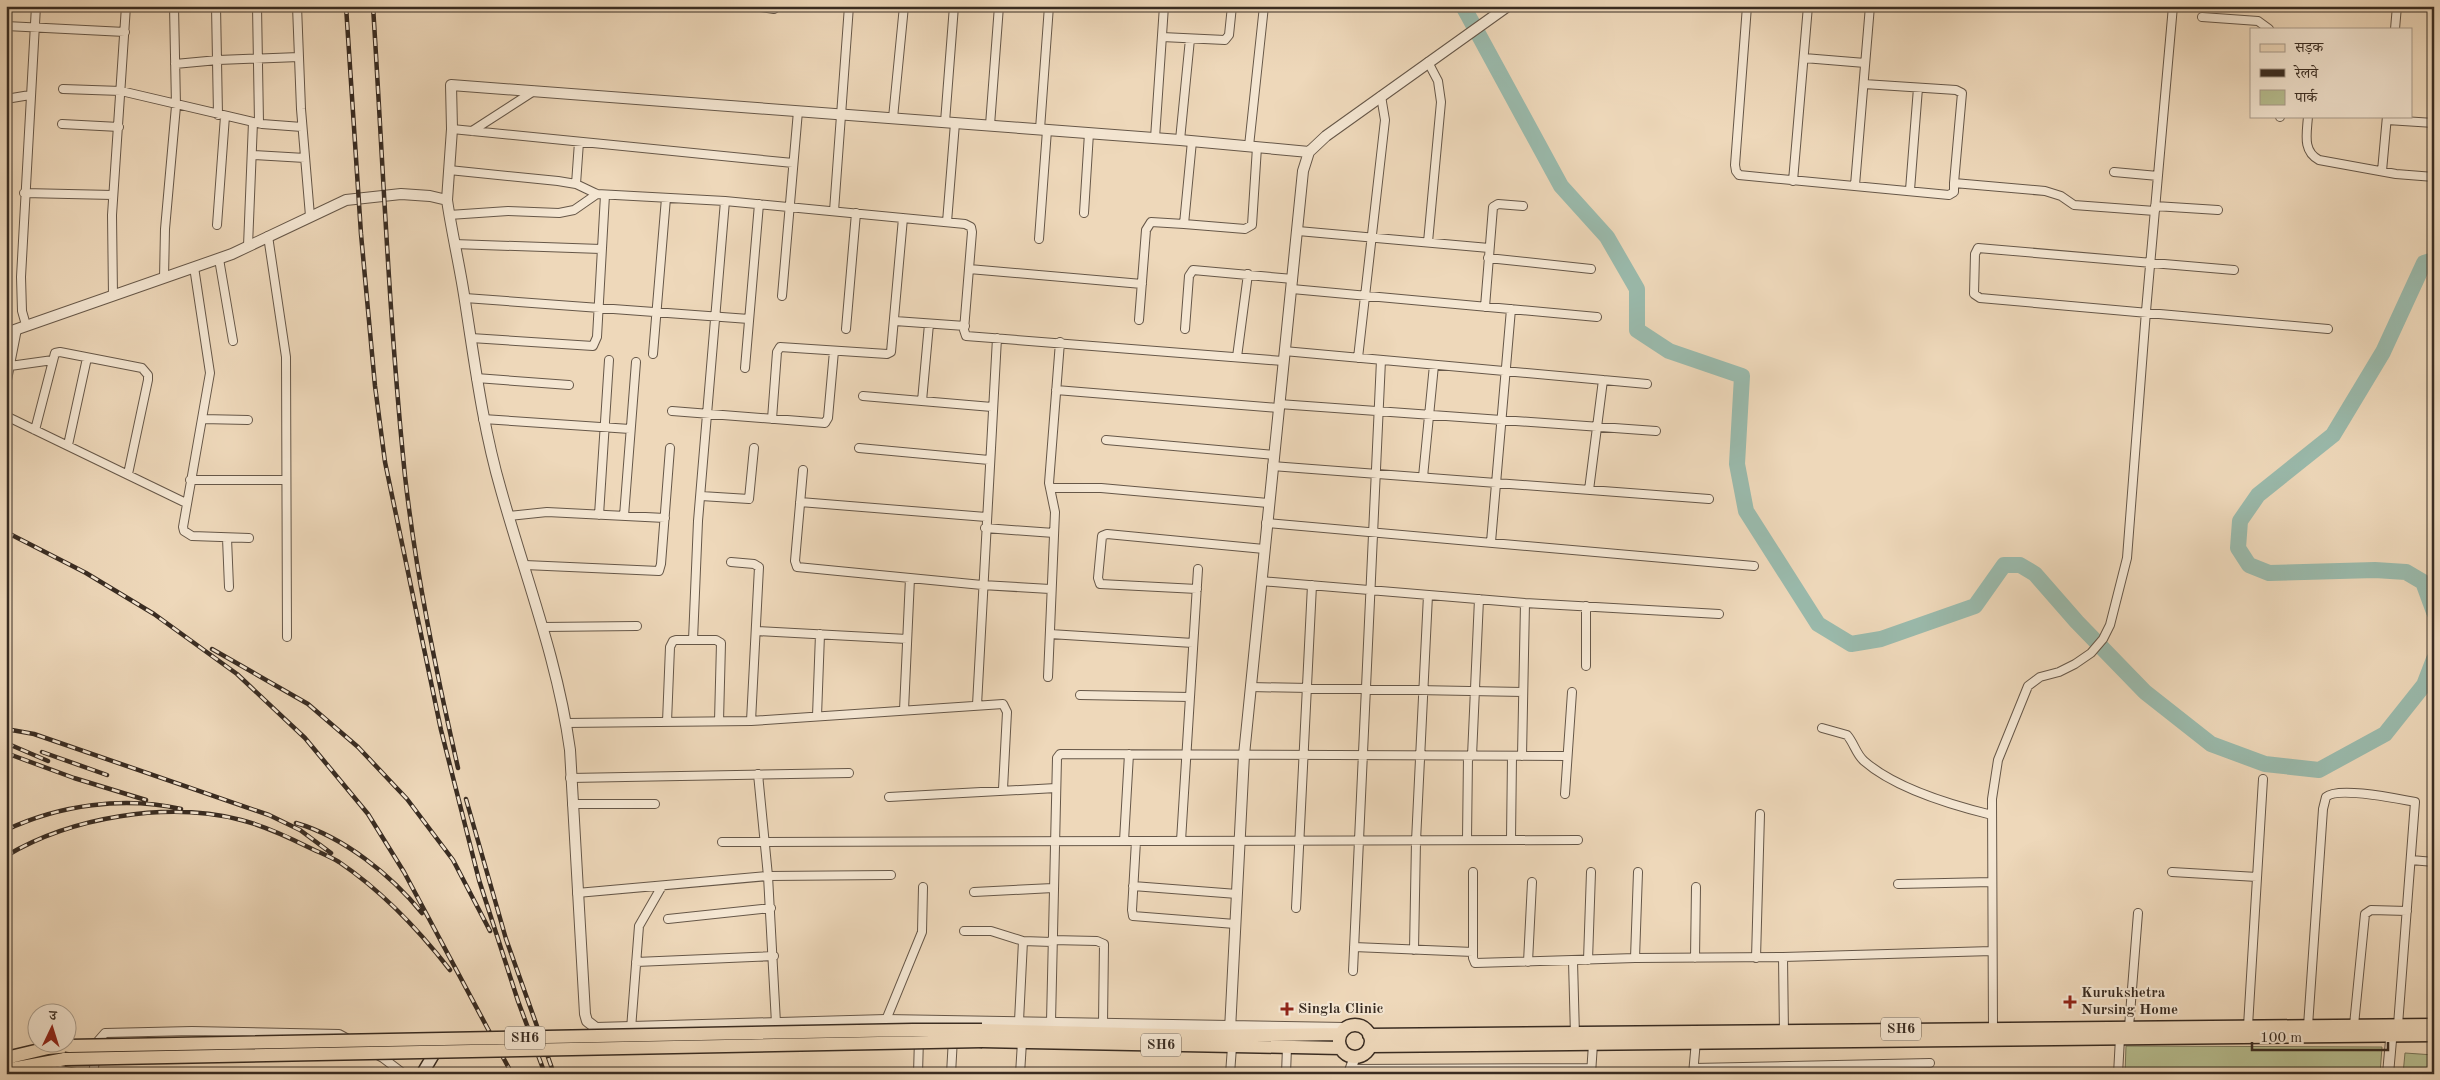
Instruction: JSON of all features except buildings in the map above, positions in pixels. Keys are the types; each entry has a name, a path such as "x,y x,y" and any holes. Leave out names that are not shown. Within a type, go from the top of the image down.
{"main road":[{"name":"SH6","path":"6,1070 32,1071 65,1059 435,1052 982,1035 1022,1042 1343,1031 1357,1026 1369,1040 1993,1034 2120,1038 2394,1029 2434,1025"},
{"name":"SH6","path":"1993,1034 2129,1027 2354,1026 2434,1035"},
{"path":"1340,1048 1343,1031"},
{"name":"SH6","path":"6,1058 48,1048 69,1046 982,1035 1231,1036 1287,1047 1340,1048 1352,1066"},
{"name":"SH6","path":"1575,1038 1593,1044 1696,1037"},
{"path":"1352,1066 1366,1052 1369,1040"},
{"path":"422,1074 435,1052"}],"street":[{"path":"6,385 22,327 24,193 36,6"},
{"path":"113,296 111,256 126,6"},
{"path":"164,278 165,229 176,106 174,6"},
{"path":"216,6 221,115 217,226"},
{"path":"248,246 259,58 257,6"},
{"path":"297,6 302,127 310,216"},
{"path":"753,6 774,8 778,6"},
{"path":"834,211 849,6"},
{"path":"893,118 904,6"},
{"path":"947,222 954,6"},
{"path":"990,125 999,6"},
{"path":"1039,239 1049,6"},
{"path":"1155,138 1164,6"},
{"path":"1162,37 1225,40 1229,35 1232,6"},
{"path":"1139,320 1148,225 1156,221 1245,228 1252,225 1253,147 1264,6"},
{"path":"1230,1074 1235,924 1244,755 1260,581 1293,284 1303,171 1309,152 1326,136 1466,34 1508,6"},
{"path":"1747,6 1736,171 1745,177 1855,185 1949,195 1954,192 1962,94 1956,90 1864,84"},
{"path":"1793,181 1808,6"},
{"path":"1855,185 1870,6"},
{"path":"1993,1034 1992,799 1998,760 2028,686 2040,676 2059,672 2091,653 2103,639 2110,625 2127,558 2150,262 2173,6"},
{"path":"2395,28 2397,6"},
{"path":"2202,17 2258,21 2268,28"},
{"path":"6,26 125,32"},
{"path":"1180,140 1190,39"},
{"path":"175,64 218,60 299,57"},
{"path":"1804,58 1865,63"},
{"path":"1428,62 1438,81 1441,102 1428,242"},
{"path":"1231,1036 1103,1023 886,1020 631,1029 596,1028 587,1020 566,723 525,565 509,516 483,418 465,298 447,200 452,129 451,85 1043,129 1309,152"},
{"path":"1910,190 1918,88"},
{"path":"63,89 121,91 176,106 256,123 302,127"},
{"path":"472,131 534,91"},
{"path":"6,100 30,95"},
{"path":"1358,358 1385,120 1381,96"},
{"path":"782,296 798,110"},
{"path":"2308,118 2307,143 2311,156 2318,160 2434,178"},
{"path":"2382,171 2387,118 2434,123"},
{"path":"62,124 119,127"},
{"path":"452,129 793,163"},
{"path":"1084,213 1088,133"},
{"path":"1184,224 1192,141"},
{"path":"576,184 579,142"},
{"path":"252,155 305,158"},
{"path":"448,170 576,184 601,194 726,201 965,224 972,227 964,326 966,336 1238,357 1358,358 1647,384"},
{"path":"2114,172 2158,176"},
{"path":"1954,183 2045,191 2061,196 2074,205 2218,210"},
{"path":"24,193 114,195"},
{"path":"6,333 219,259 346,200 400,194 430,196 447,200"},
{"path":"449,215 508,211 559,213 574,210 601,194"},
{"path":"470,338 593,346 597,337 601,250 601,194"},
{"path":"653,354 666,198"},
{"path":"693,640 701,496 726,201"},
{"path":"745,368 758,204"},
{"path":"1485,307 1493,207 1498,204 1524,206"},
{"path":"846,329 856,213"},
{"path":"772,419 778,349 784,347 889,354 892,349 904,218"},
{"path":"1298,230 1489,248"},
{"path":"268,236 286,357 286,637"},
{"path":"454,244 601,250"},
{"path":"2234,270 1982,248 1976,250 1975,254 1976,297 2328,329"},
{"path":"1488,258 1591,269"},
{"path":"219,259 233,341"},
{"path":"194,267 210,373 183,527 188,534 249,538"},
{"path":"969,269 1142,284"},
{"path":"1185,329 1190,272 1196,269 1248,274 1293,284 1366,296 1596,317"},
{"path":"1238,357 1248,274"},
{"path":"465,298 749,319"},
{"path":"1491,542 1504,371 1511,309"},
{"path":"895,321 964,326"},
{"path":"922,400 929,324"},
{"path":"977,705 985,528 997,338"},
{"path":"1048,677 1050,589 1054,533 1054,505 1050,488 1060,342"},
{"path":"672,411 822,424 827,422 834,351"},
{"path":"35,430 52,360 58,352 142,368 148,375 128,474"},
{"path":"68,445 87,358"},
{"path":"10,366 52,360"},
{"path":"599,515 609,360"},
{"path":"1353,971 1381,360"},
{"path":"624,516 636,362"},
{"path":"1423,477 1434,365"},
{"path":"476,378 569,385"},
{"path":"1589,490 1603,380"},
{"path":"1056,390 1656,431"},
{"path":"863,396 992,407"},
{"path":"6,416 186,503"},
{"path":"483,418 630,429"},
{"path":"202,419 248,420"},
{"path":"1106,440 1274,455"},
{"path":"525,565 659,571 662,564 670,448"},
{"path":"701,496 749,499 754,448"},
{"path":"859,448 989,460"},
{"path":"1272,466 1709,498"},
{"path":"803,470 795,561 798,567 982,585 1050,589"},
{"path":"190,480 286,480"},
{"path":"1050,488 1101,488 1268,503"},
{"path":"800,502 986,517"},
{"path":"509,516 547,512 665,518"},
{"path":"1266,523 1754,566"},
{"path":"985,528 1054,533"},
{"path":"1197,589 1100,584 1098,578 1102,536 1107,534 1264,549"},
{"path":"227,538 228,587"},
{"path":"731,562 754,564 759,567 751,721"},
{"path":"1181,841 1198,569"},
{"path":"904,710 910,578"},
{"path":"1260,581 1479,599 1719,614"},
{"path":"1296,908 1312,585"},
{"path":"1414,950 1416,841 1428,595"},
{"path":"1467,840 1479,599"},
{"path":"1522,756 1525,602"},
{"path":"1586,606 1586,666"},
{"path":"542,628 636,626"},
{"path":"757,631 907,639"},
{"path":"817,716 820,634"},
{"path":"1050,634 1193,643"},
{"path":"667,722 671,644 676,640 716,640 721,643 719,721"},
{"path":"1250,687 1523,692"},
{"path":"1565,794 1572,692"},
{"path":"1080,695 1190,697"},
{"path":"566,723 751,721 1000,703 1006,706 1003,789"},
{"path":"1822,728 1847,735 1863,760 1883,774 1932,797 1992,815"},
{"path":"1051,1022 1054,842 1057,758 1060,754 1567,756"},
{"path":"1124,841 1128,754"},
{"path":"1511,840 1512,756"},
{"path":"570,778 849,772"},
{"path":"758,774 771,908 776,1023"},
{"path":"2248,1026 2263,779"},
{"path":"889,797 1003,789 1056,788"},
{"path":"2308,1026 2323,809 2326,797 2334,794 2366,795 2415,802 2407,911 2388,1074"},
{"path":"572,804 655,804"},
{"path":"1756,958 1760,814"},
{"path":"722,842 1578,840"},
{"path":"1136,841 1132,914 1136,917 1235,924"},
{"path":"2411,860 2434,862"},
{"path":"1473,872 1473,961 1478,964 1635,958 1756,958 1992,951"},
{"path":"1588,960 1591,872"},
{"path":"1635,958 1638,872"},
{"path":"2172,872 2257,877"},
{"path":"577,893 768,876 890,875"},
{"path":"1528,962 1532,882"},
{"path":"1898,884 1992,882"},
{"path":"631,1029 639,926 662,886"},
{"path":"1133,886 1237,894"},
{"path":"886,1020 922,932 923,887"},
{"path":"1695,958 1696,887"},
{"path":"974,892 1053,888"},
{"path":"668,919 771,908"},
{"path":"2354,1026 2365,914 2371,910 2407,911"},
{"path":"2129,1027 2138,913"},
{"path":"964,931 991,931 1023,941 1097,941 1104,944 1103,1023"},
{"path":"1020,1021 1023,941"},
{"path":"1354,947 1473,952"},
{"path":"636,962 774,956"},
{"path":"1783,957 1784,1036"},
{"path":"1573,961 1575,1038"},
{"path":"918,1074 920,1020"},
{"path":"951,1074 954,1020"},
{"path":"93,1074 98,1041 105,1033 183,1031 339,1034 383,1058 404,1074"},
{"path":"1696,1037 1694,1071 1930,1063"},
{"path":"2118,1074 2120,1038"},
{"path":"1020,1074 1022,1042"},
{"path":"1352,1066 1591,1071 1593,1044"},
{"path":"1286,1074 1287,1047"},
{"path":"32,1071 60,1070 81,1074"}],"green space":[{"path":"2126,1046 2382,1047 2380,1074 2125,1074"},
{"path":"2405,1053 2434,1055 2434,1074 2403,1074"}],"waterway":[{"path":"1463,6 1561,186 1607,237 1637,289 1637,330 1669,351 1742,376 1737,464 1746,511 1818,624 1851,644 1881,639 1975,606 2004,565 2020,565 2035,574 2077,622 2145,692 2211,744 2265,764 2319,770 2385,734 2424,685 2434,659"},
{"path":"2434,260 2424,263 2383,352 2333,435 2258,495 2240,521 2238,548 2249,565 2269,573 2375,570 2406,572 2423,582 2434,612"}],"railway":[{"path":"346,6 361,234 375,386 385,462 441,730 479,880 518,1001 545,1074"},
{"path":"373,6 390,300 405,476 427,622 458,768"},
{"path":"6,532 86,573 154,614 237,674 305,738 368,814 404,872 512,1074"},
{"path":"212,649 308,704 358,747 407,799 453,860 490,931"},
{"path":"6,729 34,734 269,815 300,830 331,853"},
{"path":"6,743 48,761"},
{"path":"42,752 107,775"},
{"path":"6,753 74,778 146,800"},
{"path":"466,799 506,939 554,1074"},
{"path":"6,830 48,814 92,805 137,803 181,809"},
{"path":"6,856 32,842 60,831 89,822 120,816 182,812 212,814 250,822 292,839 335,860 355,873 399,912 450,970"},
{"path":"296,823 332,838 365,859 396,885 422,913"}],"place":[{"name":"Kurukshetra Nursing Home","path":"2070,1002"},
{"name":"Singla Clinic","path":"1287,1009"}]}
